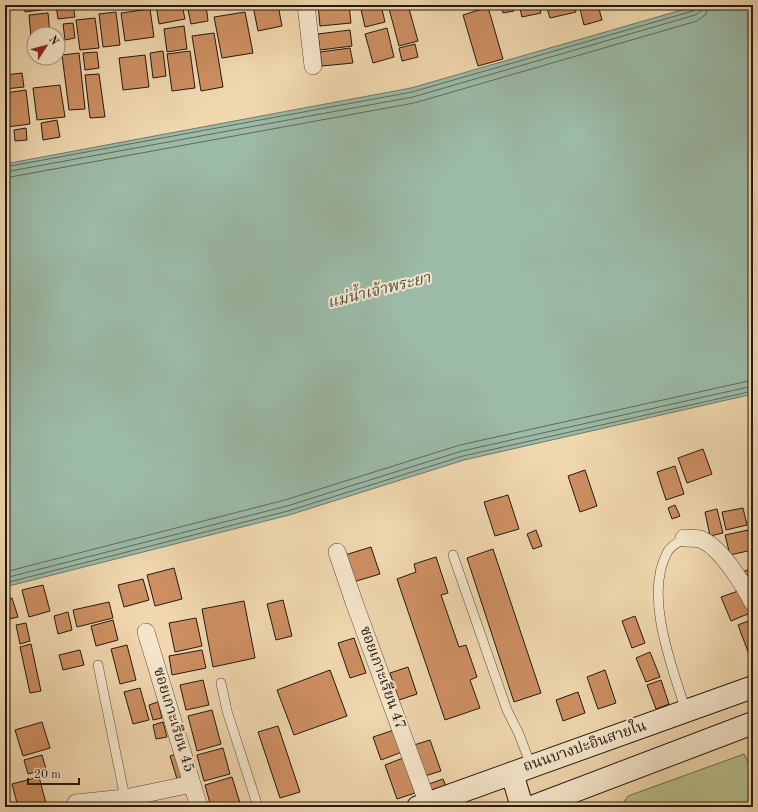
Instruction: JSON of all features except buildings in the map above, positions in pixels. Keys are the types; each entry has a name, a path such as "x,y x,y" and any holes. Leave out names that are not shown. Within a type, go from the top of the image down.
{"main road":[{"name":"ถนนบางปะอินสายใน","path":"423,805 753,687"},
{"path":"532,807 753,723"},
{"path":"522,769 522,807"}],"street":[{"path":"306,5 313,66"},
{"path":"684,538 700,540 714,548 732,568 753,603"},
{"name":"ซอยเกาะเรียน 47","path":"337,552 423,805"},
{"name":"ซอยเกาะเรียน 45","path":"146,632 199,807"},
{"path":"76,802 125,798 192,784"}],"lane":[{"path":"684,538 668,550 660,569 658,599 664,639 686,711"},
{"path":"453,555 507,710 519,734 522,769"},
{"path":"98,665 125,798"},
{"path":"221,683 228,711 258,807"}],"green space":[{"path":"744,754 753,772 753,807 620,807 628,796"}],"water":[{"name":"แม่น้ำเจ้าพระยา","path":"699,5 753,5 753,394 464,460 289,515 5,587 5,164 411,88"}]}
